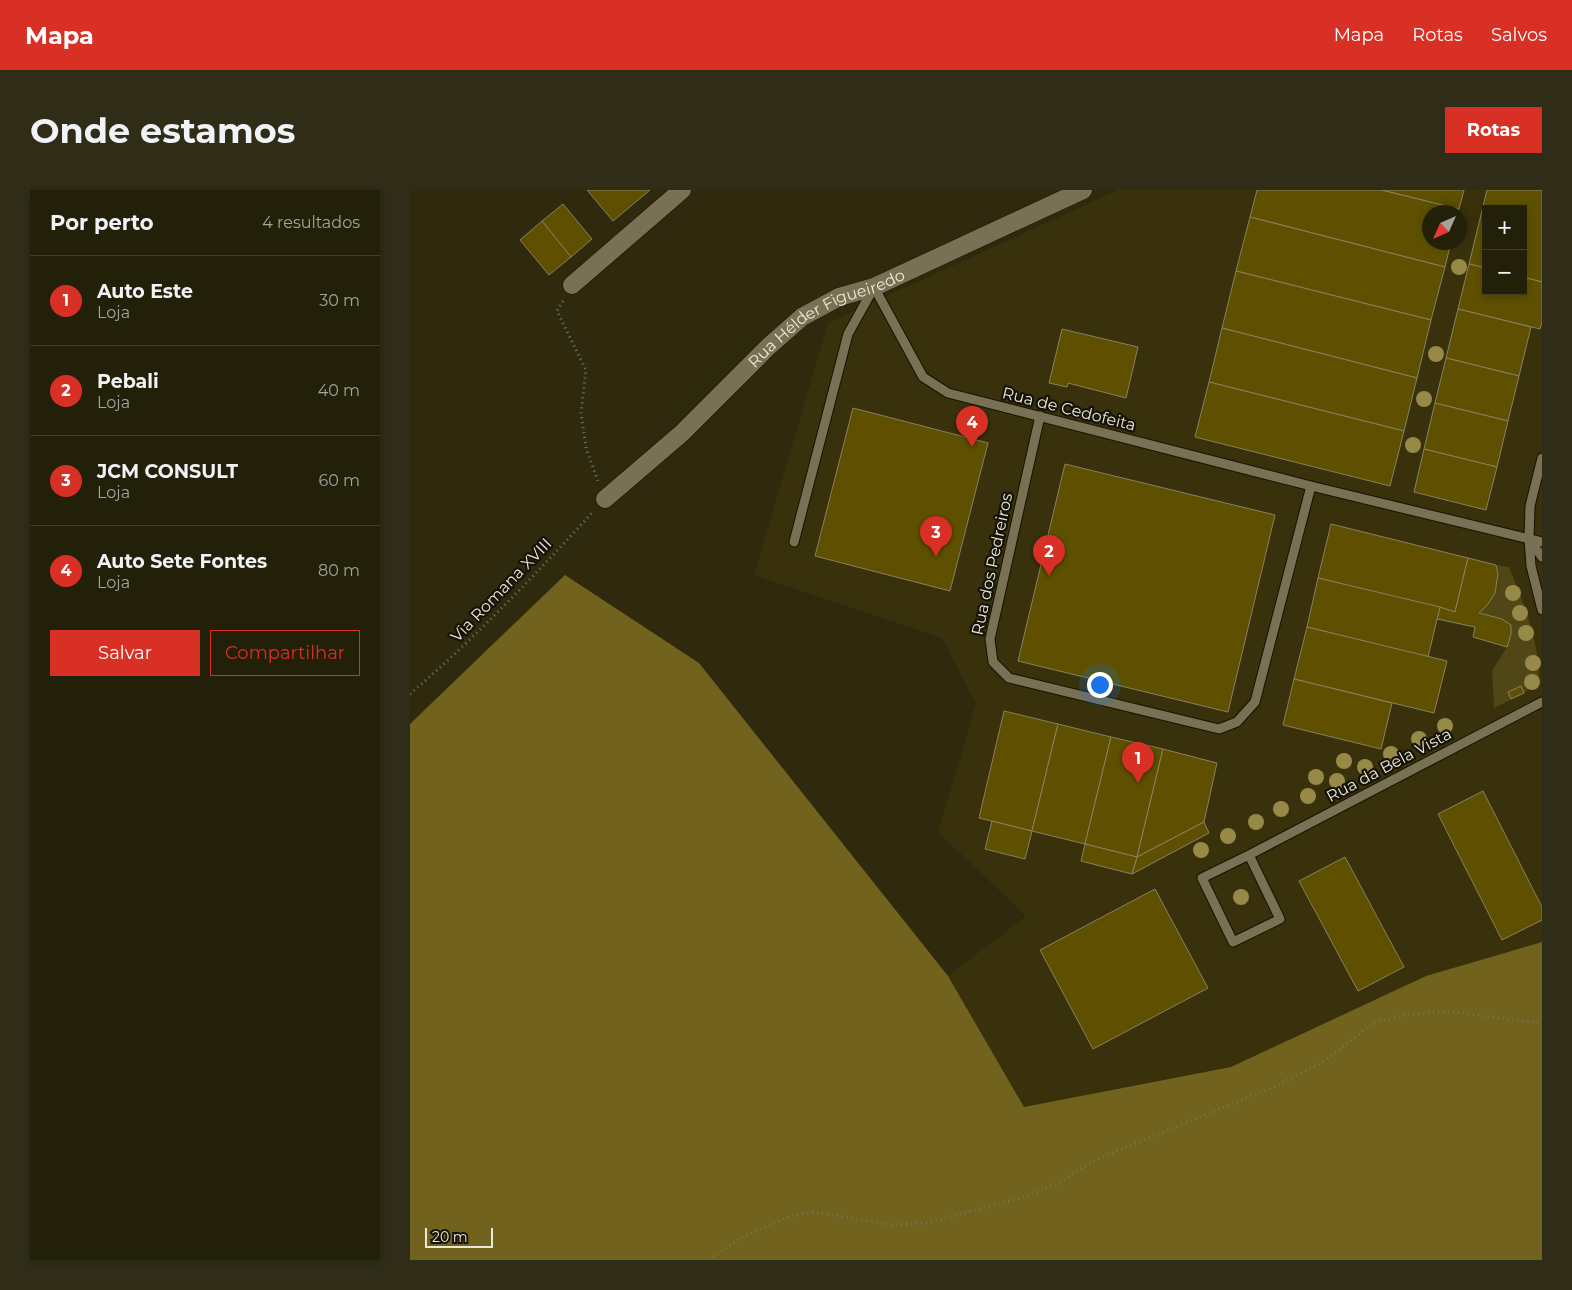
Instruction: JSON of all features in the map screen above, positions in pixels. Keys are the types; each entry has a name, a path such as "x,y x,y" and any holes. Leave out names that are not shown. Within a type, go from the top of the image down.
{"street":[{"path":"572,285 682,190"},
{"name":"Rua Hélder Figueiredo","path":"605,499 682,433 768,347 802,317 839,297 874,287 1083,190"}],"lane":[{"name":"Rua de Cedofeita","path":"874,287 923,377 948,393 1311,486 1542,542"},
{"path":"794,542 848,334 874,287"},
{"name":"Rua dos Pedreiros","path":"1040,416 990,639 993,662 1009,678 1219,728 1237,722 1255,702 1311,486"},
{"path":"1542,458 1530,506 1529,539 1531,566 1542,610"},
{"path":"1529,539 1542,557"},
{"name":"Rua da Bela Vista","path":"1249,855 1280,919 1233,942 1202,878 1542,702"}],"path":[{"path":"572,285 557,311 586,370 581,413 586,448 605,499"},
{"name":"Via Romana XVIII","path":"410,694 451,658 526,583 605,499"},
{"path":"709,1260 739,1239 794,1215 814,1212 894,1225 926,1223 1017,1199 1057,1184 1097,1159 1274,1087 1325,1061 1374,1022 1407,1015 1448,1011 1542,1022"}],"shaded area":[{"path":"1118,190 1542,190 1542,942 1426,976 1231,1067 1024,1107 948,976 1026,916 938,832 976,704 942,638 754,575 828,323"},
{"path":"1496,565 1509,567 1520,595 1534,638 1539,667 1539,682 1524,693 1494,708 1492,671 1507,647 1511,634 1511,625 1479,613 1488,604 1498,574"},
{"path":"565,575 699,663 948,976 1024,1107 1231,1067 1426,976 1542,942 1542,1260 410,1260 410,724"}],"building":[{"path":"587,190 650,190 613,221"},
{"path":"1257,190 1382,190 1443,205 1422,205 1422,250 1449,250 1445,267 1250,217"},
{"path":"1382,190 1464,190 1460,205 1443,205"},
{"path":"1487,190 1542,190 1542,282 1527,278 1527,205 1483,205"},
{"path":"563,204 592,239 571,257 542,221"},
{"path":"1482,211 1482,267 1469,264"},
{"path":"1250,217 1445,267 1431,320 1236,271"},
{"path":"542,221 571,257 549,275 520,240"},
{"path":"1469,264 1482,267 1482,295 1527,295 1527,278 1542,282 1542,322 1540,329 1458,309"},
{"path":"1236,271 1431,320 1417,378 1222,328"},
{"path":"1458,309 1531,327 1519,376 1446,358"},
{"path":"1222,328 1417,378 1404,431 1209,382"},
{"path":"1062,329 1138,347 1126,398 1068,383 1067,387 1049,383"},
{"path":"1446,358 1519,376 1508,421 1435,403"},
{"path":"1209,382 1404,431 1390,486 1195,437"},
{"path":"1435,403 1508,421 1497,467 1424,449"},
{"path":"853,408 988,443 950,591 815,556"},
{"path":"1424,449 1497,467 1486,510 1414,492"},
{"path":"1065,464 1275,515 1228,712 1018,661"},
{"path":"1331,524 1468,558 1455,612 1318,578"},
{"path":"1468,558 1496,565 1498,574 1495,593 1479,613 1502,619 1511,625 1511,634 1507,647 1473,637 1475,627 1437,619 1440,607 1455,612"},
{"path":"1318,578 1440,607 1428,657 1307,627"},
{"path":"1307,627 1447,661 1434,713 1294,679"},
{"path":"1294,679 1392,703 1381,749 1283,725"},
{"path":"1521,686 1524,693 1511,699 1508,692"},
{"path":"1004,711 1058,724 1032,831 979,818"},
{"path":"1058,724 1111,737 1085,844 1032,831"},
{"path":"1111,737 1163,749 1137,857 1085,844"},
{"path":"1163,749 1217,763 1204,822 1137,857"},
{"path":"1483,791 1542,907 1542,920 1502,940 1438,814"},
{"path":"992,821 1032,831 1025,859 985,849"},
{"path":"1204,822 1209,833 1132,874 1137,857"},
{"path":"1085,844 1137,857 1132,874 1081,861"},
{"path":"1345,857 1404,967 1358,991 1299,881"},
{"path":"1155,889 1208,988 1093,1049 1040,950"}],"place":[{"name":"Auto Sete Fontes","path":"972,447"},
{"name":"JCM CONSULT","path":"936,557"},
{"name":"Pebali","path":"1049,576"},
{"name":"Auto Este","path":"1138,783"}]}
